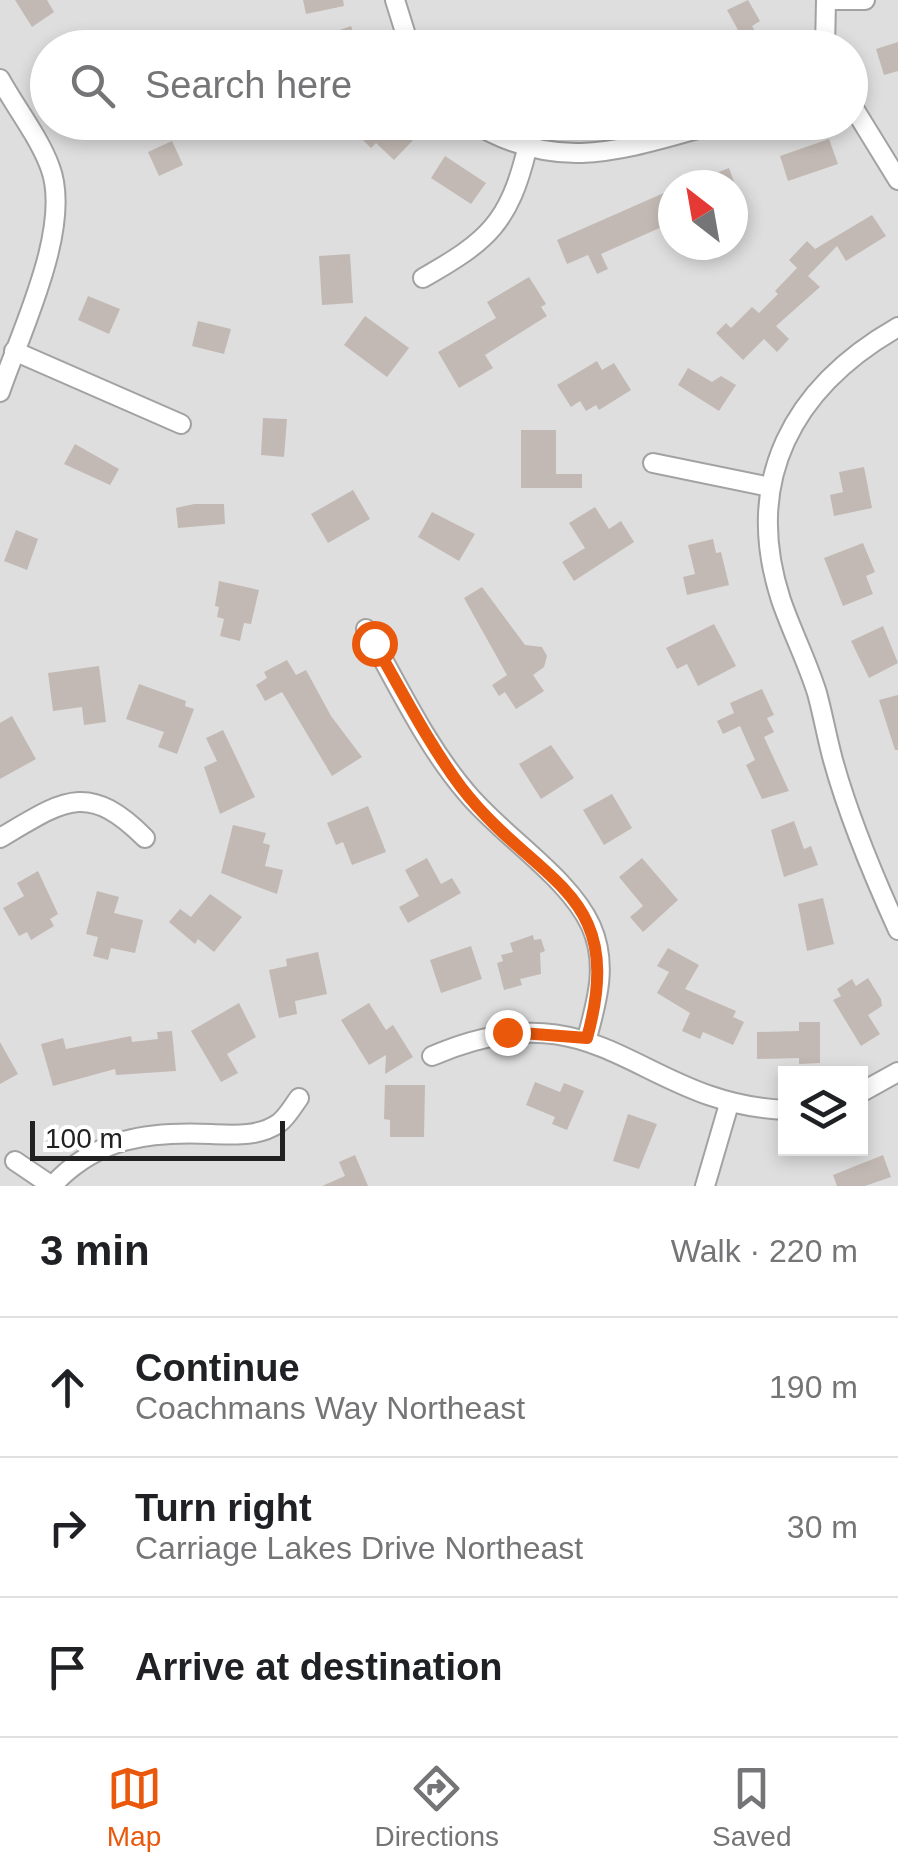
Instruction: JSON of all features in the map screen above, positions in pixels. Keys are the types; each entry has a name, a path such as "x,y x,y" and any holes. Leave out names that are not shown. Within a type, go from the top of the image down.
{"street":[{"path":"394,0 404,30"},
{"path":"825,30 826,0"},
{"path":"835,0 866,0"},
{"path":"0,80 30,132"},
{"path":"868,131 898,180"},
{"path":"0,392 50,244 56,190 50,166 35,140"},
{"path":"507,140 527,150 582,156 648,140"},
{"path":"423,278 484,240 500,222 517,191 527,150"},
{"path":"898,326 843,362 823,382 789,432 770,487 768,534 781,600 817,695 849,809 898,930"},
{"path":"14,351 181,424"},
{"path":"652,462 770,487"},
{"path":"366,629 462,788 573,900 590,923 601,970 600,992 587,1038"},
{"path":"0,838 52,808 84,801 119,811 146,838"},
{"path":"432,1056 467,1040 507,1032 587,1038 729,1104 778,1109"},
{"path":"868,1088 898,1072"},
{"path":"15,1160 52,1186 70,1166 118,1140 164,1133 260,1132 281,1122 299,1098"},
{"path":"704,1186 729,1104"}],"shaded area":[{"path":"0,0 898,0 898,1186 0,1186"}],"building":[{"path":"15,0 47,0 54,12 32,27"},
{"path":"303,0 343,0 344,6 306,14"},
{"path":"748,0 760,21 752,26 754,30 738,30 727,10"},
{"path":"898,42 898,71 884,75 876,49"},
{"path":"363,140 413,140 394,160 376,143 371,148"},
{"path":"829,140 838,164 788,181 780,156"},
{"path":"172,141 183,165 159,176 148,152"},
{"path":"445,156 486,183 471,204 431,178"},
{"path":"658,196 658,229 601,254 608,269 597,274 588,255 567,264 557,240"},
{"path":"872,215 886,236 846,261 837,246 808,276 820,287 776,326 789,339 777,352 764,339 743,360 716,333 726,323 731,328 752,307 759,313 778,294 775,291 797,268 789,260 807,241 815,249"},
{"path":"350,254 353,303 322,305 319,256"},
{"path":"529,277 546,304 541,307 547,316 485,355 493,368 459,388 438,352 496,318 487,302"},
{"path":"88,296 120,309 109,334 78,320"},
{"path":"365,316 409,348 387,377 344,345"},
{"path":"198,321 231,329 224,354 192,346"},
{"path":"597,361 602,370 614,363 631,390 599,410 596,405 586,411 580,401 571,407 557,385"},
{"path":"688,368 712,382 721,376 736,385 719,411 678,385"},
{"path":"263,418 287,419 284,457 261,455"},
{"path":"521,430 556,430 556,474 582,474 582,488 521,488"},
{"path":"75,444 119,469 110,485 64,464"},
{"path":"864,467 872,508 834,516 830,495 843,492 839,472"},
{"path":"353,490 370,519 328,543 311,514"},
{"path":"224,504 225,524 178,528 176,508"},
{"path":"595,507 609,529 621,521 634,542 574,581 562,562 585,548 569,523"},
{"path":"432,512 475,534 459,561 418,537"},
{"path":"16,530 38,539 27,570 4,561"},
{"path":"713,539 716,553 721,552 729,585 687,595 683,577 695,574 688,545"},
{"path":"863,543 875,572 866,576 873,594 843,606 824,558"},
{"path":"219,581 259,590 251,624 244,623 240,641 220,636 224,619 217,617 219,607 215,606"},
{"path":"482,587 525,645 542,647 547,656 544,667 533,675 544,691 516,709 505,692 499,696 492,685 507,675 464,598"},
{"path":"714,624 736,666 698,686 687,664 677,669 666,648"},
{"path":"883,626 898,663 869,678 851,641"},
{"path":"287,660 296,675 306,670 331,716 362,757 332,776 282,692 265,701 256,685 267,678 264,672"},
{"path":"99,666 106,722 84,725 82,707 53,711 48,673"},
{"path":"139,684 186,701 185,706 194,709 177,754 158,747 164,732 126,719"},
{"path":"762,689 774,715 767,718 774,732 764,737 789,791 762,799 746,765 755,760 740,726 723,734 717,721 734,713 730,703"},
{"path":"898,695 898,750 895,750 879,700"},
{"path":"12,716 36,759 0,779 0,723"},
{"path":"223,730 255,797 220,814 204,767 217,761 206,738"},
{"path":"551,745 574,778 541,799 519,764"},
{"path":"612,794 632,828 604,845 583,810"},
{"path":"368,806 386,852 352,865 343,842 336,845 327,823"},
{"path":"794,821 804,849 811,846 818,865 784,877 771,830"},
{"path":"233,825 266,833 263,843 270,845 265,866 283,870 277,894 221,873"},
{"path":"427,858 441,884 452,878 461,893 408,923 399,907 419,896 405,870"},
{"path":"642,858 678,900 643,932 630,917 643,906 619,877"},
{"path":"38,871 58,914 50,919 54,926 31,940 27,932 19,936 3,908 24,896 17,883"},
{"path":"97,891 119,897 114,913 143,920 135,953 111,948 108,960 93,956 98,937 86,934"},
{"path":"210,894 242,917 214,952 198,939 195,944 169,922 180,909 191,917"},
{"path":"823,898 834,944 807,951 798,904"},
{"path":"533,935 534,940 541,939 545,951 540,953 541,974 520,979 522,985 504,990 497,963 503,961 501,955 513,952 510,943"},
{"path":"471,946 482,979 441,993 430,960"},
{"path":"668,948 699,965 685,989 736,1011 733,1017 744,1022 733,1045 703,1032 700,1039 682,1031 690,1013 657,993 669,972 657,966"},
{"path":"318,952 327,994 295,1001 297,1014 279,1018 269,970 287,966 286,959"},
{"path":"868,978 881,999 882,1006 868,1015 880,1034 861,1046 833,1000 841,996 837,989 852,979 856,986"},
{"path":"239,1003 256,1037 227,1054 238,1073 221,1082 191,1031"},
{"path":"369,1003 386,1030 393,1025 413,1057 385,1074 386,1055 369,1065 341,1020"},
{"path":"799,1022 820,1022 820,1063 799,1064 799,1058 757,1059 757,1032 799,1031"},
{"path":"172,1031 176,1071 116,1075 115,1069 53,1086 41,1044 63,1038 66,1049 131,1036 132,1042 158,1039 157,1032"},
{"path":"0,1042 18,1074 0,1084"},
{"path":"535,1082 560,1092 564,1083 584,1091 567,1130 552,1124 555,1117 526,1105"},
{"path":"385,1085 425,1085 424,1137 390,1137 390,1120 384,1119"},
{"path":"628,1114 657,1124 639,1169 613,1161"},
{"path":"355,1155 368,1186 322,1186 345,1176 339,1162"},
{"path":"883,1155 891,1177 865,1186 837,1186 833,1175"}],"route":[{"path":"374,643 462,788 573,900 590,923 598,944 600,992 587,1038 532,1030 507,1032"}]}
